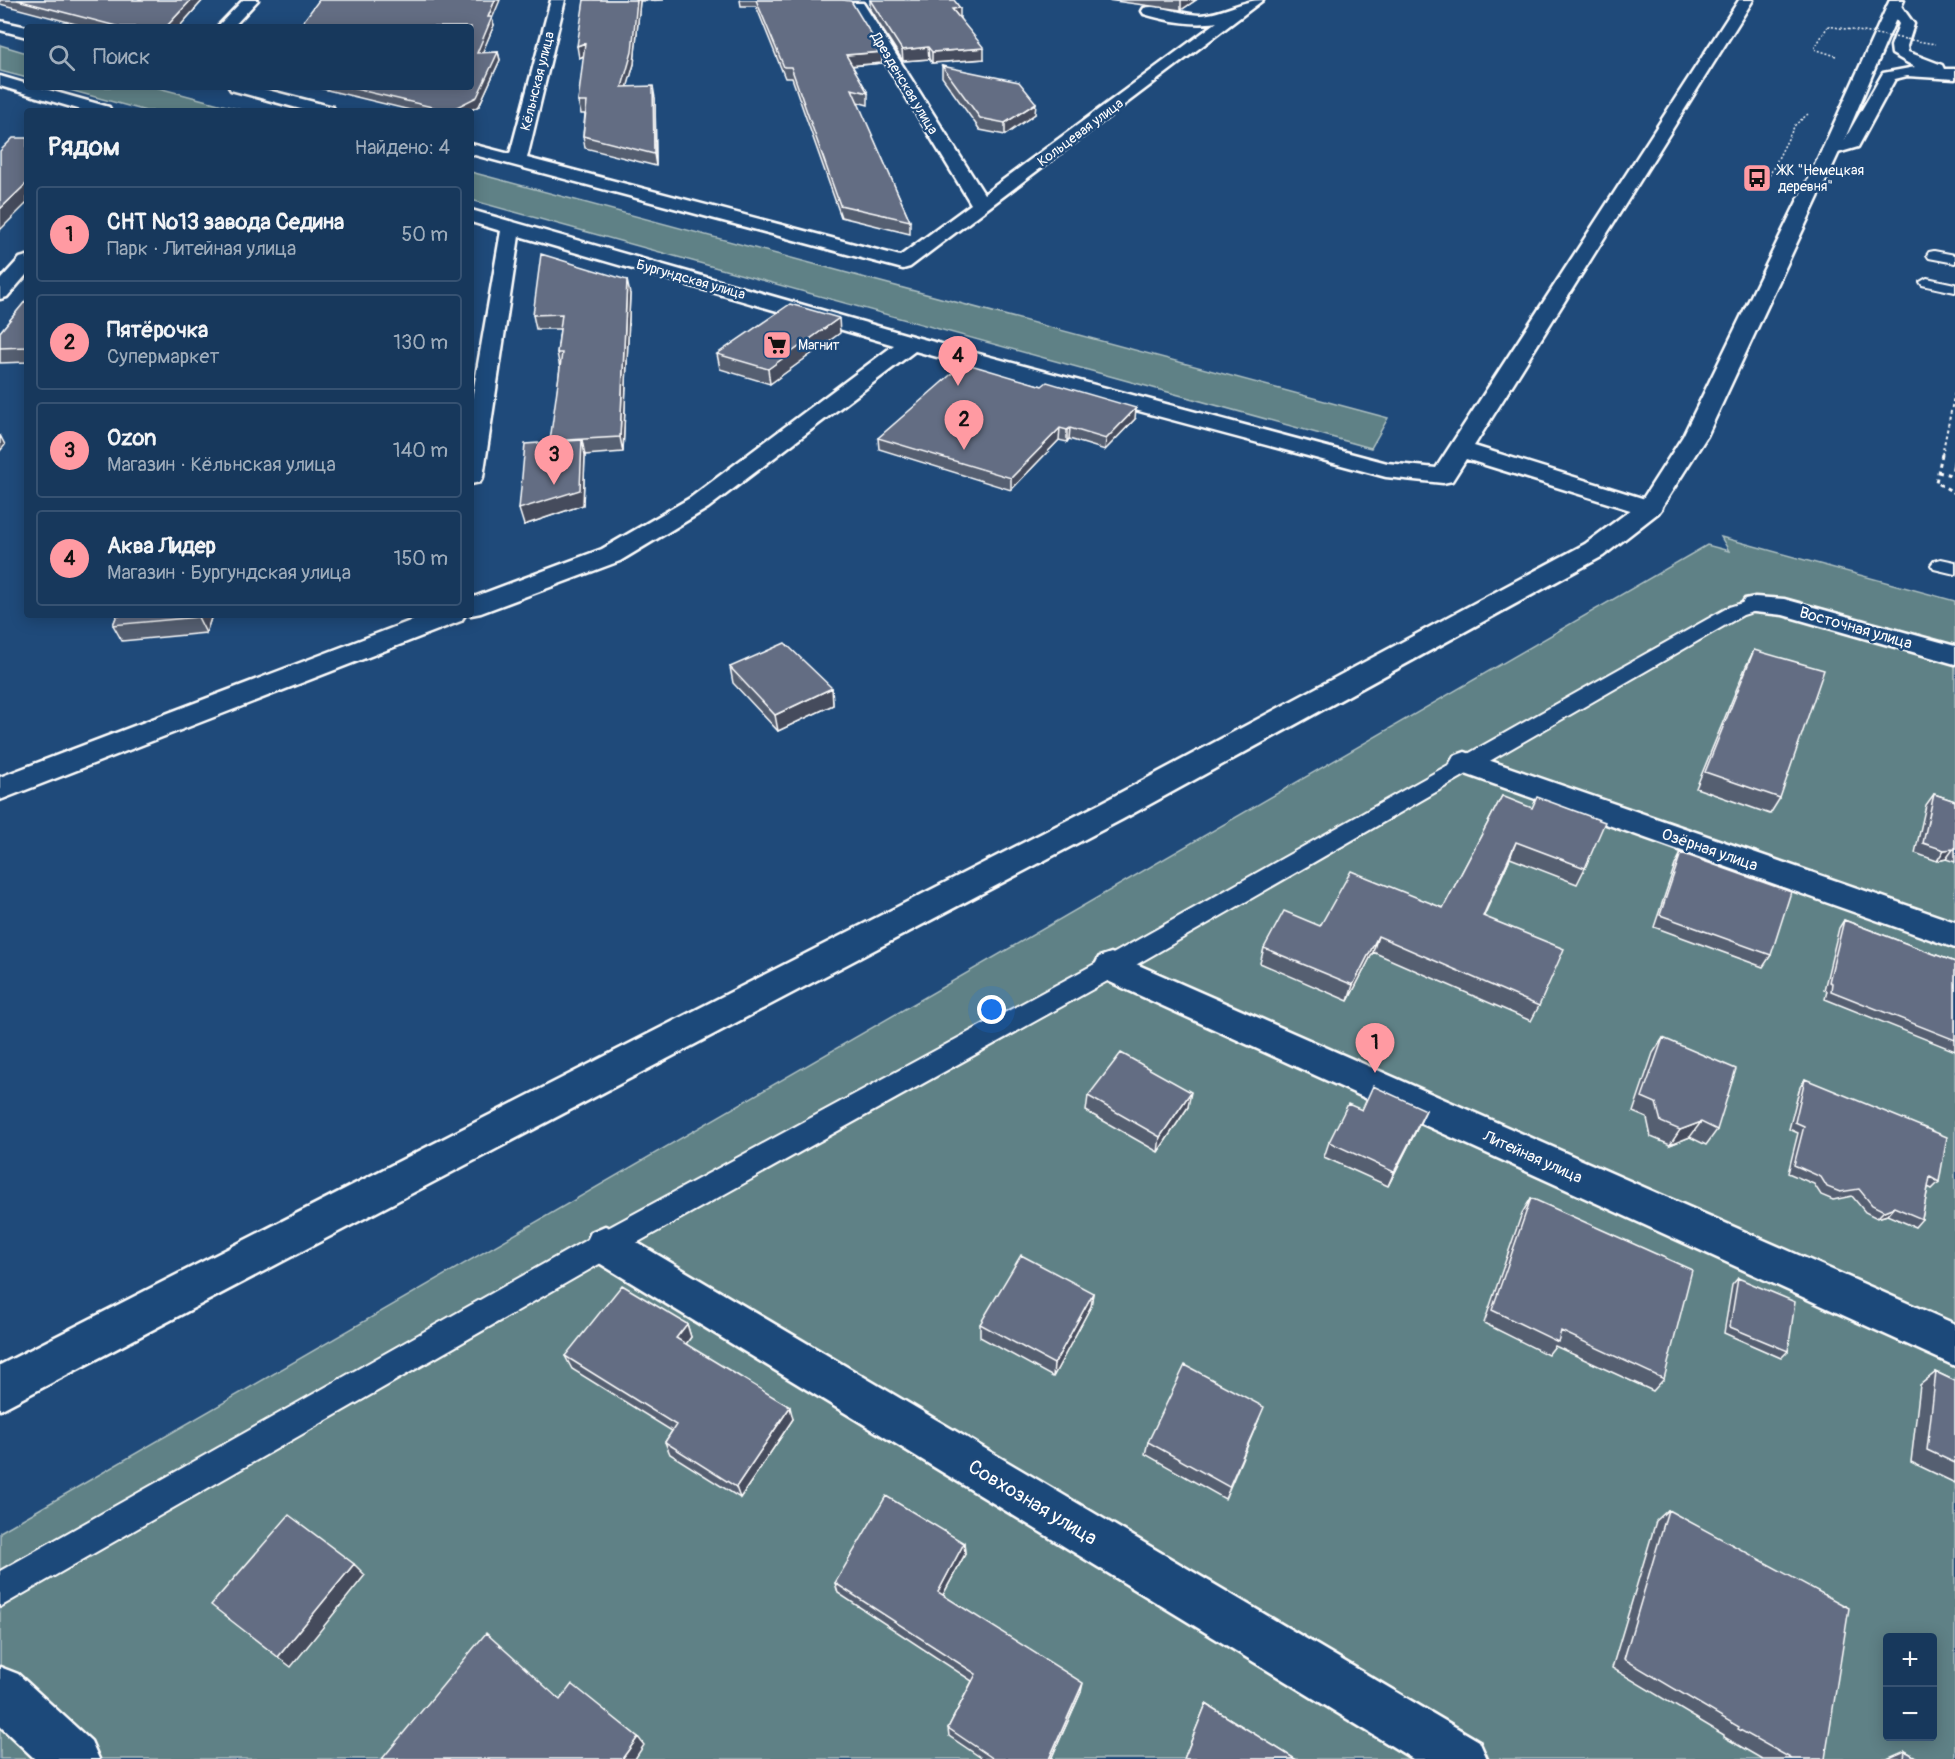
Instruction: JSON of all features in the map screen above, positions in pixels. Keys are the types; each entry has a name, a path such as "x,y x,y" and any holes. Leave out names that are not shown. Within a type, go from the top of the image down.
{"street":[{"path":"228,24 251,0"},
{"name":"Кёльнская улица","path":"517,162 558,0"},
{"name":"Кольцевая улица","path":"517,162 903,263 1039,163 1184,41 1242,11 1256,0"},
{"path":"1649,508 1460,448 1746,0"},
{"name":"Дрезденская улица","path":"877,3 852,6 981,205"},
{"path":"1896,3 1907,24 1899,46 1900,54 1921,64 1955,73"},
{"path":"0,1388 1112,811 1594,550 1649,508 1695,436 1832,150 1896,3"},
{"path":"1144,5 1194,20 1220,18 1242,11"},
{"path":"1144,5 1184,41"},
{"path":"0,25 24,31"},
{"path":"1832,150 1852,143 1889,76 1906,71 1955,73"},
{"path":"0,81 24,88"},
{"path":"31,90 93,108"},
{"path":"248,90 316,108"},
{"path":"474,150 517,162"},
{"path":"952,161 965,167 982,170"},
{"path":"1001,171 1039,163"},
{"name":"Бургундская улица","path":"474,217 911,343 1386,470 1443,476 1460,448"},
{"path":"474,458 511,228"},
{"path":"0,293 24,265"},
{"path":"474,606 611,555 699,503 911,343"},
{"name":"Восточная улица","path":"1755,605 1784,607 1955,655"},
{"path":"0,789 443,618"},
{"name":"Озёрная улица","path":"1465,763 1955,935"},
{"name":"Литейная улица","path":"1111,967 1955,1345"},
{"name":"Совхозная улица","path":"605,1245 1461,1759"},
{"path":"0,1692 73,1759"}],"lane":[{"path":"1934,255 1955,259"},
{"path":"1927,282 1955,288"},
{"path":"0,1590 605,1245 1111,967 1465,763 1736,611 1755,605"}],"path":[{"path":"1841,57 1821,53 1814,49 1828,26 1935,44"},
{"path":"1955,392 1936,482 1955,493"},
{"path":"1938,472 1955,476"}],"green space":[{"path":"0,45 24,52 24,77 0,71"},
{"path":"70,90 166,90 234,108 135,108"},
{"path":"474,173 1388,418 1371,448 474,201"},
{"path":"1721,537 1955,601 1955,1759 0,1759 0,1532 1707,545 1729,551"}],"building":[{"path":"17,0 191,0 169,24 109,24"},
{"path":"319,0 495,0 488,17 492,17 477,53 498,52 477,97 455,108 436,108 360,90 474,90 474,24 301,24"},
{"path":"584,0 637,0 632,52 622,87 653,86 654,154 583,136 587,102 578,102 585,43 577,46"},
{"path":"756,0 851,1 882,52 846,55 868,93 852,89 910,221 840,205 791,67 784,67"},
{"path":"870,0 954,0 960,8 952,9 984,48 932,52 928,47 902,50"},
{"path":"942,66 1019,82 1036,103 1005,123 980,118"},
{"path":"13,138 24,138 24,186 0,209 0,151"},
{"path":"541,254 627,280 620,437 550,441 562,353 557,353 562,314 533,315"},
{"path":"24,303 24,347 0,348 0,332"},
{"path":"790,304 839,318 768,369 717,354"},
{"path":"964,363 1042,386 1047,382 1136,408 1106,439 1070,428 1067,430 1060,428 1011,478 878,438"},
{"path":"582,440 580,490 519,509 525,444"},
{"path":"116,618 187,618 113,625"},
{"path":"785,643 832,688 775,715 730,667"},
{"path":"1754,650 1824,670 1780,798 1705,772"},
{"path":"1934,794 1955,801 1955,849 1944,850 1923,843"},
{"path":"1502,796 1532,808 1537,797 1605,822 1585,868 1516,842 1483,916 1564,949 1539,1006 1378,936 1353,985 1264,948 1284,911 1320,926 1351,871 1443,908"},
{"path":"1681,853 1791,892 1771,955 1660,915"},
{"path":"1844,920 1955,962 1955,1040 1831,991 1832,983 1829,982"},
{"path":"1663,1038 1736,1069 1717,1130 1701,1122 1680,1130 1661,1122 1656,1103 1642,1097"},
{"path":"1121,1053 1191,1092 1160,1137 1088,1096"},
{"path":"1805,1079 1947,1137 1939,1182 1930,1177 1922,1219 1894,1207 1884,1211 1872,1205 1859,1189 1840,1192 1827,1187 1821,1177 1794,1165 1804,1126 1795,1122"},
{"path":"1373,1086 1426,1110 1394,1172 1329,1142 1348,1104 1362,1110"},
{"path":"1531,1198 1692,1270 1664,1379 1561,1331 1558,1342 1492,1310"},
{"path":"1021,1255 1093,1293 1054,1364 980,1324"},
{"path":"1738,1278 1795,1302 1788,1351 1730,1327"},
{"path":"622,1285 687,1324 676,1338 790,1407 736,1487 665,1442 676,1425 565,1356"},
{"path":"1185,1365 1264,1407 1229,1487 1148,1442"},
{"path":"1936,1372 1955,1381 1955,1463 1927,1450"},
{"path":"886,1496 964,1543 938,1592 1083,1683 1049,1759 994,1759 948,1728 976,1674 835,1583"},
{"path":"1668,1510 1849,1608 1825,1759 1792,1759 1738,1729 1739,1727 1624,1659"},
{"path":"289,1515 354,1564 278,1657 211,1605"},
{"path":"486,1633 560,1700 572,1684 638,1737 622,1759 382,1759"},
{"path":"1206,1704 1295,1759 1184,1759"},
{"path":"1905,1751 1919,1759 1904,1759"}],"place":[{"name":"ЖК \"Немецкая деревня\"","path":"1757,178"},
{"name":"Магнит","path":"777,345"},
{"name":"Аква Лидер","path":"958,386"},
{"name":"Пятёрочка","path":"964,450"},
{"name":"Ozon","path":"554,485"},
{"name":"СНТ №13 завода Седина","path":"1375,1073"}]}
